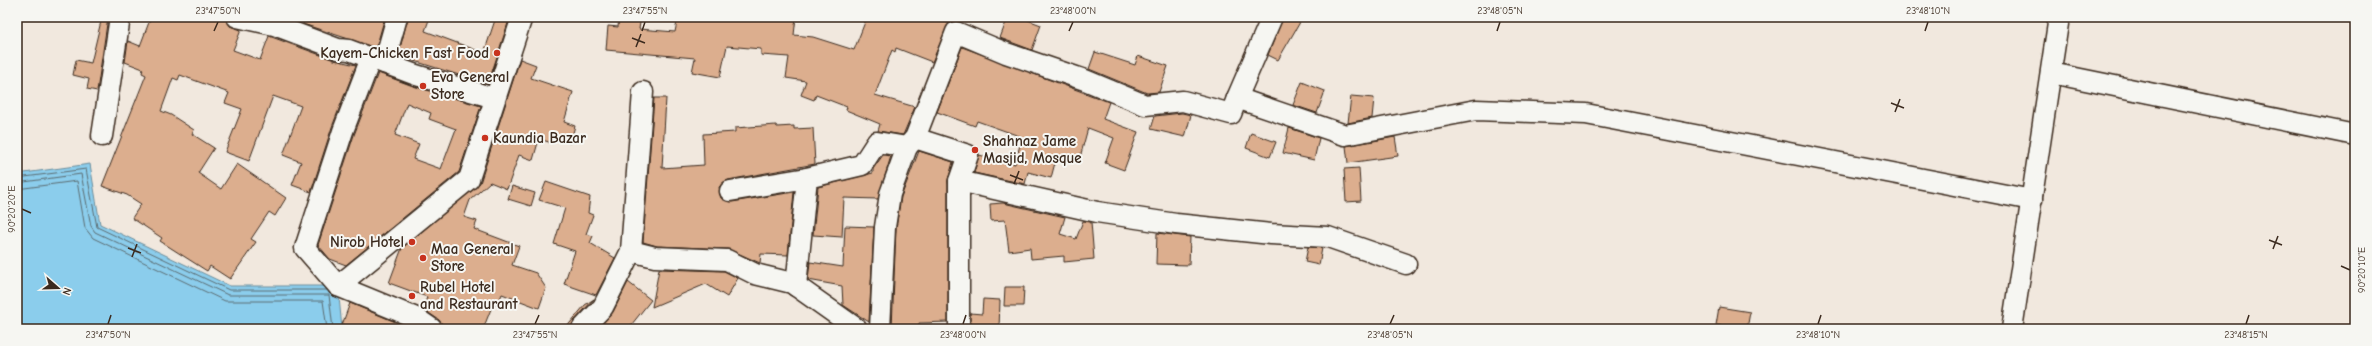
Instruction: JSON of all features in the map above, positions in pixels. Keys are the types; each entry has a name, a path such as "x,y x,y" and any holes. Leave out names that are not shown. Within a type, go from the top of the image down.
{"street":[{"path":"102,136 120,17"},
{"path":"237,17 274,25 338,49 348,50 494,98"},
{"path":"397,17 343,131 305,248 338,286 416,318 432,329"},
{"path":"338,286 469,179 494,98 522,17"},
{"path":"880,329 885,227 890,194 911,143 952,24 1006,53 1085,80 1145,105 1183,101 1231,114 1272,17"},
{"path":"2012,329 2059,17"},
{"path":"2051,73 2355,135"},
{"path":"582,329 602,307 631,250 642,92"},
{"path":"1237,98 1345,135 1476,110 1586,114 2032,200"},
{"path":"730,191 807,178 862,165 877,142 911,143 968,155 959,181 959,329"},
{"path":"796,286 807,178"},
{"path":"959,181 1097,212 1176,224 1271,234 1328,237 1406,264"},
{"path":"631,250 655,257 726,260 755,274 796,286 857,329"}],"water":[{"path":"90,164 100,224 230,286 338,286 342,329 17,329 17,174"}],"building":[{"path":"102,17 108,17 97,91 87,89 89,79 73,75 76,60 91,63"},
{"path":"151,17 226,17 230,26 241,30 233,50 260,60 269,36 334,60 356,65 332,127 311,192 292,185 301,162 283,155 301,106 273,96 249,161 225,152 242,109 225,103 229,93 180,75 178,80 173,78 161,111 171,115 194,130 192,134 214,148 198,173 221,189 237,164 286,198 275,216 269,212 251,239 256,242 230,279 210,266 207,271 160,241 162,238 132,218 141,204 127,195 102,186 146,75 142,73 143,69 125,62 128,41 140,46"},
{"path":"306,17 385,17 376,48 303,24"},
{"path":"408,17 430,17 425,31 484,53 496,17 510,17 488,84 398,56"},
{"path":"619,17 641,17 639,29 675,32 678,17 796,17 794,35 813,37 854,50 867,17 934,17 949,23 932,62 896,48 895,52 892,50 875,95 915,107 903,135 878,131 880,124 846,110 847,107 816,95 814,100 801,95 806,81 786,78 789,57 761,55 761,49 727,46 720,77 692,72 695,58 606,50 608,26 618,27"},
{"path":"1008,17 1020,17 1041,25 1032,50 1000,38"},
{"path":"1283,17 1303,17 1278,60 1268,55"},
{"path":"962,47 1109,102 1103,119 1138,132 1124,170 1105,163 1114,138 1088,128 1079,161 1057,155 1051,178 1028,172 1025,184 974,173 979,155 1015,164 1022,137 977,121 975,126 937,112"},
{"path":"1095,52 1135,65 1138,56 1168,66 1159,92 1147,93 1089,69"},
{"path":"520,59 536,65 531,78 573,92 564,122 575,126 570,143 553,138 552,143 539,139 533,160 519,155 507,189 490,182 470,200 464,217 477,221 474,229 519,246 512,265 536,273 546,288 539,308 502,294 497,306 493,304 483,329 451,329 443,326 439,320 423,309 427,297 389,283 402,248 480,183"},
{"path":"378,73 413,86 481,106 459,172 346,265 330,259 318,245 354,135","holes":["407,103 431,113 429,119 456,129 441,169 413,159 419,144 395,135"]},
{"path":"1302,82 1325,91 1317,113 1293,105"},
{"path":"1351,96 1374,98 1372,118 1348,123"},
{"path":"654,98 666,98 662,168 704,165 703,134 735,132 735,128 776,125 777,127 794,126 794,129 813,128 815,164 728,180 719,187 721,198 732,202 794,192 788,255 761,254 760,263 728,249 657,246 643,242"},
{"path":"1182,113 1191,115 1185,137 1151,129 1155,116"},
{"path":"1289,128 1319,138 1314,160 1283,153"},
{"path":"1251,133 1276,142 1270,157 1246,148"},
{"path":"1395,137 1398,156 1348,163 1346,146"},
{"path":"919,151 953,162 948,181 948,322 919,323 919,329 892,329 896,228 901,197"},
{"path":"883,155 891,156 878,199 844,198 842,237 813,235 818,187 873,173 873,169"},
{"path":"1359,168 1361,201 1346,202 1344,169"},
{"path":"546,182 590,197 588,213 593,215 586,234 593,236 590,243 615,258 596,295 564,284 575,251 554,244 565,208 539,200"},
{"path":"512,186 535,193 531,206 508,199"},
{"path":"1003,203 1065,217 1060,234 1076,239 1083,221 1091,222 1094,259 1064,262 1064,256 1031,259 1030,248 1009,251 1005,220 991,221 990,204"},
{"path":"845,226 874,227 869,322 843,305 842,286 808,280 810,262 843,267"},
{"path":"1157,233 1190,237 1189,265 1156,264"},
{"path":"1308,247 1322,248 1319,265 1305,262"},
{"path":"659,269 724,271 738,278 727,297 706,284 652,307"},
{"path":"628,282 651,300 628,329 598,329 613,312"},
{"path":"1005,287 1024,287 1023,306 1004,306"},
{"path":"594,299 574,321 571,329 565,329 585,305"},
{"path":"983,299 1000,300 999,329 970,329 970,313 982,314"},
{"path":"350,303 412,329 352,329 342,325"},
{"path":"1719,307 1750,312 1747,329 1716,325"}],"place":[{"name":"Kayem-Chicken Fast Food","path":"497,53"},
{"name":"Eva General Store","path":"423,86"},
{"name":"Kaundia Bazar","path":"485,138"},
{"name":"Shahnaz Jame Masjid, Mosque","path":"975,150"},
{"name":"Nirob Hotel","path":"412,242"},
{"name":"Maa General Store","path":"423,258"},
{"name":"Rubel Hotel and Restaurant","path":"412,296"}]}
